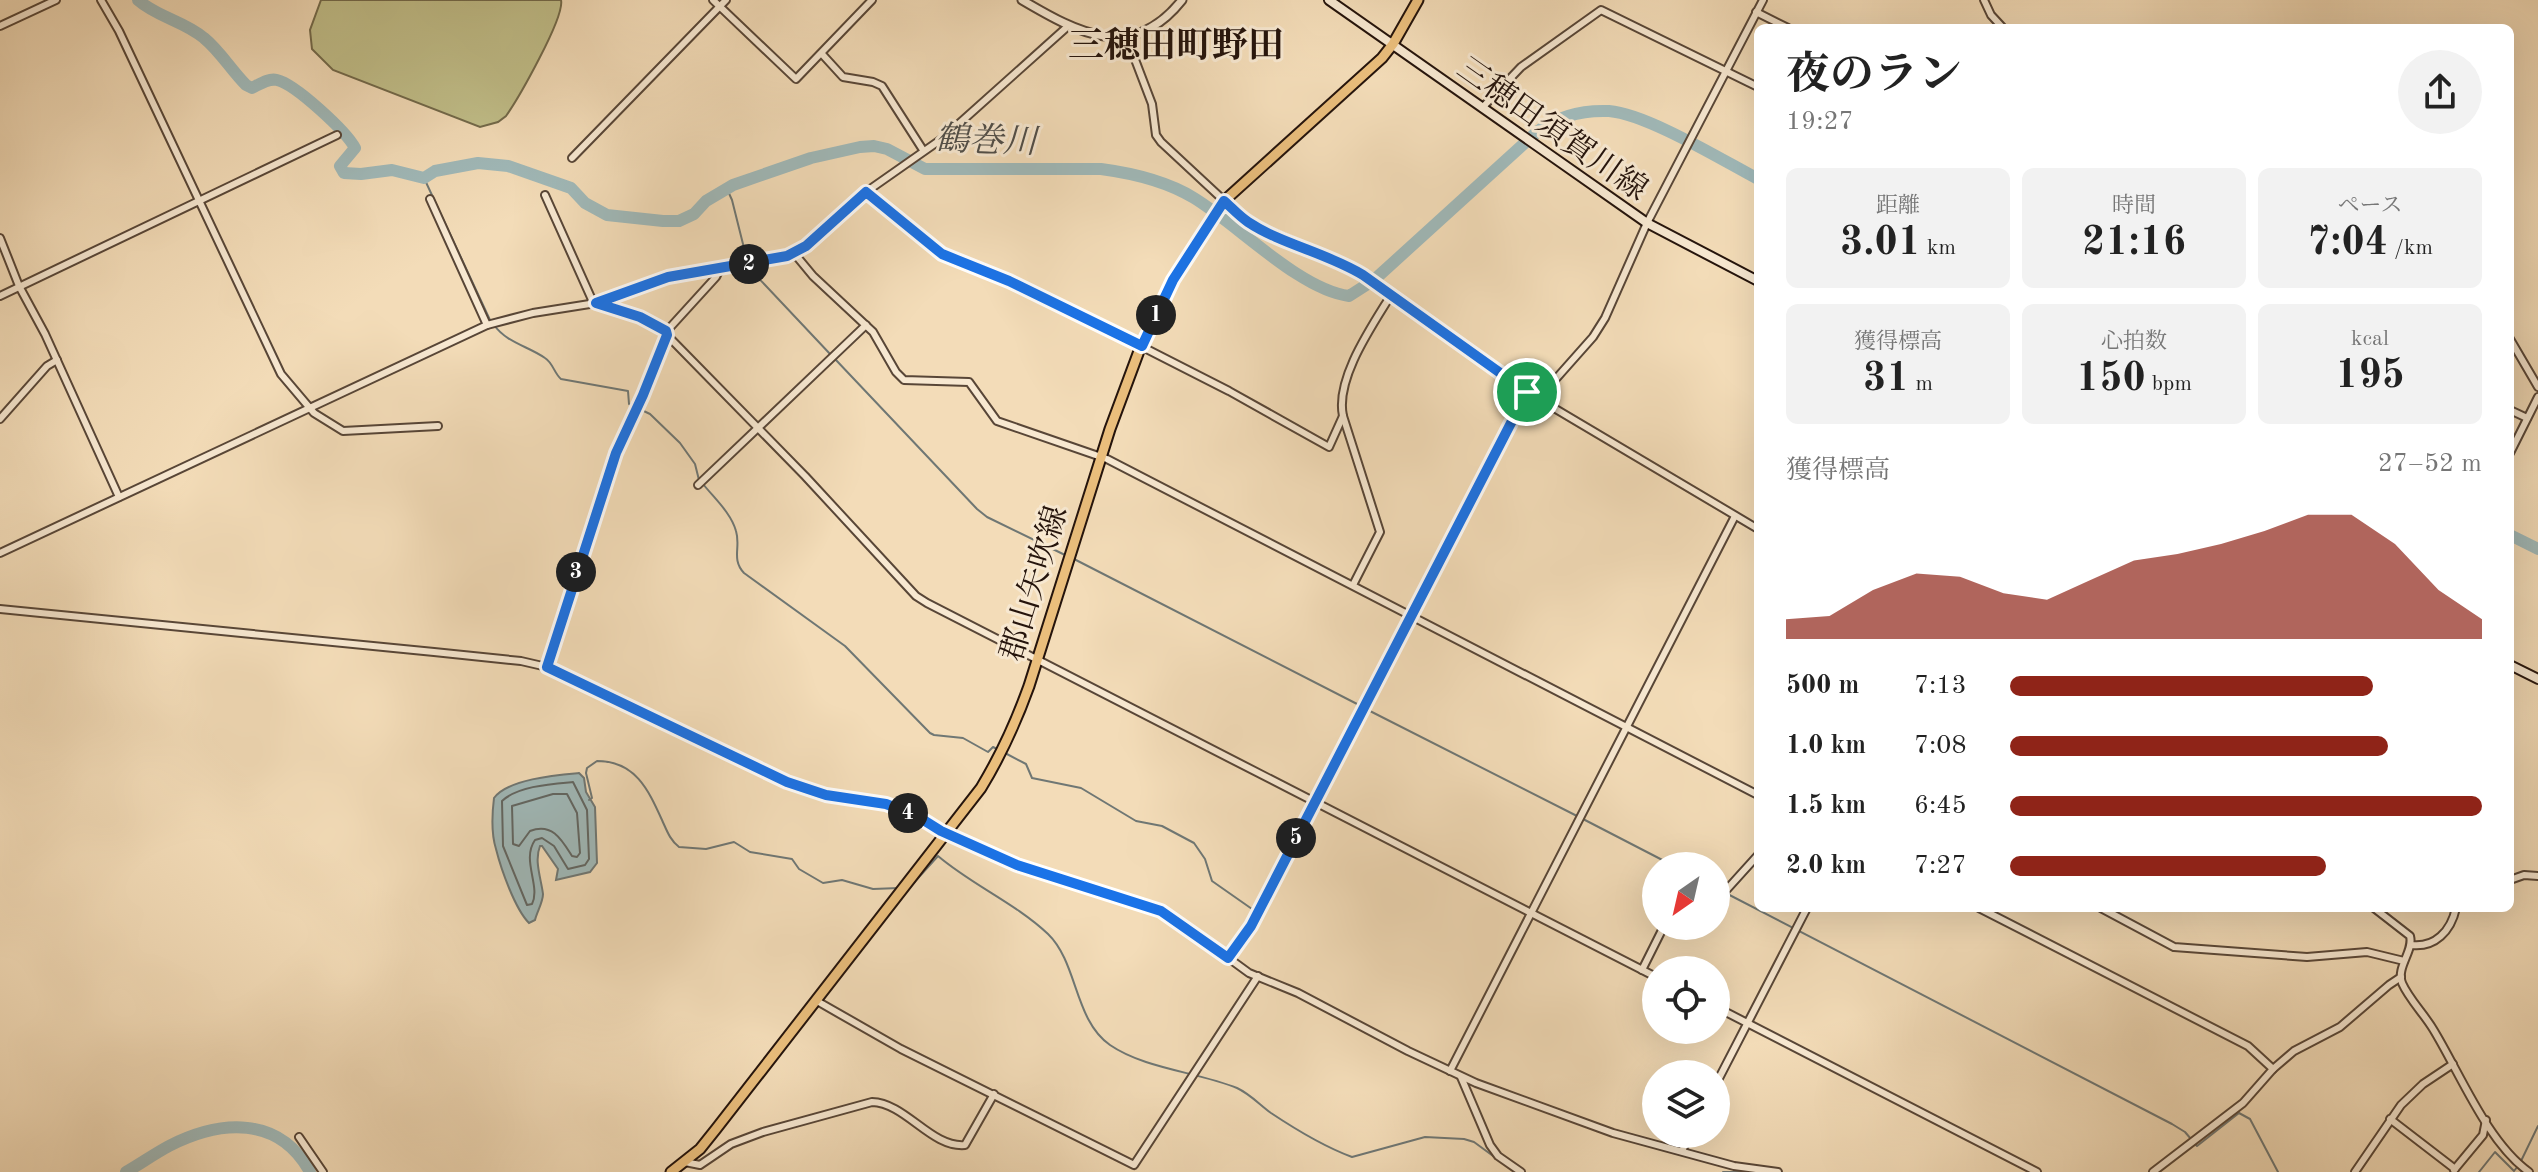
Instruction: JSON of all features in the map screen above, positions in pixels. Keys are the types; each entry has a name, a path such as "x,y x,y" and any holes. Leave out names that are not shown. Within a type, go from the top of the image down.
{"main road":[{"name":"三穂田須賀川線","path":"1329,0 1647,223 1754,279"},
{"name":"郡山矢吹線","path":"671,1172 716,1129 817,1001 981,788 1004,748 1037,658 1101,457 1142,346 1173,280 1221,206 1382,58 1418,0"},
{"path":"2514,667 2538,679"}],"street":[{"path":"0,26 56,0"},
{"path":"101,0 119,31 275,364 314,413 347,432 438,426"},
{"path":"713,0 796,79 872,0"},
{"path":"572,158 726,0"},
{"path":"1022,0 1067,27 1103,37 1126,36 1151,29 1168,18 1182,0"},
{"path":"1538,399 1598,330 1647,223 1763,0"},
{"path":"1984,0 1999,24"},
{"path":"1482,108 1521,67 1601,10 1754,85"},
{"path":"1756,12 1780,24"},
{"path":"0,553 487,325 533,313 596,303 668,277 770,261 794,253 812,241 866,192 943,138 1067,27"},
{"path":"1126,36 1152,104 1156,135 1221,206 1256,226 1339,261 1363,275 1527,392 1754,527"},
{"path":"822,54 843,77 882,86 923,150"},
{"path":"0,296 337,135"},
{"path":"866,192 942,254 1009,281 1142,346 1329,447 1343,416"},
{"path":"545,195 596,303 640,317 666,333 916,596 1642,970"},
{"path":"430,199 487,325"},
{"path":"0,238 19,286 57,360 119,497"},
{"path":"794,253 813,276 866,325 904,380 969,382 997,421 1101,457 1754,793"},
{"path":"547,667 616,453 643,395 666,333 720,269"},
{"path":"1353,585 1380,532 1343,416 1342,403 1356,351 1391,295"},
{"path":"698,485 866,325"},
{"path":"2514,346 2538,387"},
{"path":"0,419 47,366 57,360"},
{"path":"1228,958 1251,926 1527,392"},
{"path":"2514,445 2538,397"},
{"path":"2514,412 2527,418"},
{"path":"1450,1071 1735,516"},
{"path":"0,609 492,658 547,667 787,782 826,795 886,804 1050,878 1167,913 1258,976 1298,993 1461,1076 1613,1133 1734,1166 1778,1172"},
{"path":"1730,886 1754,859"},
{"path":"2514,879 2524,875 2538,876"},
{"path":"1729,1060 1805,912"},
{"path":"1987,912 2248,1046 2273,1069"},
{"path":"2380,912 2407,932 2411,945 2401,977 2503,1146 2529,1172"},
{"path":"2411,945 2428,945 2439,939 2451,924 2455,912"},
{"path":"2112,913 2174,947 2307,957 2367,952 2404,961"},
{"path":"817,1001 858,1026 1127,1163 1137,1164 1258,976"},
{"path":"2153,1172 2236,1109 2294,1051 2340,1027 2401,977"},
{"path":"1730,1014 2037,1172"},
{"path":"2355,1172 2390,1119 2423,1084 2453,1064"},
{"path":"1461,1076 1490,1145 1498,1156 1521,1172"},
{"path":"684,1161 700,1165 731,1144 763,1132 872,1102 887,1104 921,1127 956,1145 965,1145 994,1094"},
{"path":"2390,1119 2454,1170 2483,1135 2486,1120"},
{"path":"299,1137 323,1172"}],"shaded area":[{"path":"321,0 561,0 549,40 512,107 498,122 480,127 333,70 312,49 310,30"}],"water":[{"path":"579,773 595,807 597,863 590,872 556,880 558,869 540,846 538,864 543,897 535,920 529,923 514,899 494,843 494,798 521,782"}],"waterway":[{"name":"鶴巻川","path":"138,0 204,38 246,85 252,88 277,80 319,109 355,148 340,166 344,173 392,170 424,178 435,171 478,163 508,166 571,188 585,203 607,215 679,221 694,214 706,201 733,185 811,158 860,147 887,149 925,169 1101,169 1149,179 1184,192 1310,282 1349,296 1374,280 1538,131 1572,115 1609,111 1643,120 1754,177"},
{"path":"424,178 490,320"},
{"path":"727,189 749,268 831,355"},
{"path":"494,325 511,340 548,360 561,379 628,391 629,404 650,414 680,443 695,464 699,480"},
{"path":"835,359 977,509 987,517 1065,555"},
{"path":"703,484 734,524 738,563 744,573 845,646 930,733 963,738 988,752 993,747 999,750"},
{"name":"鶴巻川","path":"2514,537 2538,549"},
{"path":"1074,559 1361,706"},
{"path":"1366,709 1577,816"},
{"path":"1005,753 1026,764 1032,778 1081,788 1136,821 1162,826 1194,843 1205,859 1212,881 1252,909"},
{"path":"589,800 592,798 587,768 597,761 610,762 631,771 638,779 679,847 706,849 734,842 750,852 792,859 799,869 823,883 842,880 873,889 899,888"},
{"path":"1583,819 1647,852"},
{"path":"910,887 938,856 1035,923 1058,946 1089,1021 1110,1045 1124,1053 1237,1088 1300,1131 1352,1157 1425,1137 1464,1139 1474,1142 1515,1172"},
{"path":"1730,895 1754,908"},
{"path":"1762,912 2172,1124 2185,1132 2197,1146 2239,1113 2250,1119 2278,1172"},
{"path":"2521,1161 2538,1126"},
{"path":"126,1172 188,1137 228,1128 247,1128 282,1140 297,1153 310,1172"},
{"path":"2479,1172 2495,1152 2514,1171 2518,1166"},
{"path":"1723,1172 1744,1172"}],"district":[{"name":"三穂田町野田","path":"1176,44"}],"route":[{"path":"866,192 942,254 1009,281 1142,346 1173,280 1224,201 1247,222 1339,261 1363,275 1527,392 1251,926 1228,958 1167,913 1050,878 886,804 826,795 787,782 547,667 616,453 667,335 666,331 640,317 596,303 668,277 787,256 806,246 866,192"}]}
